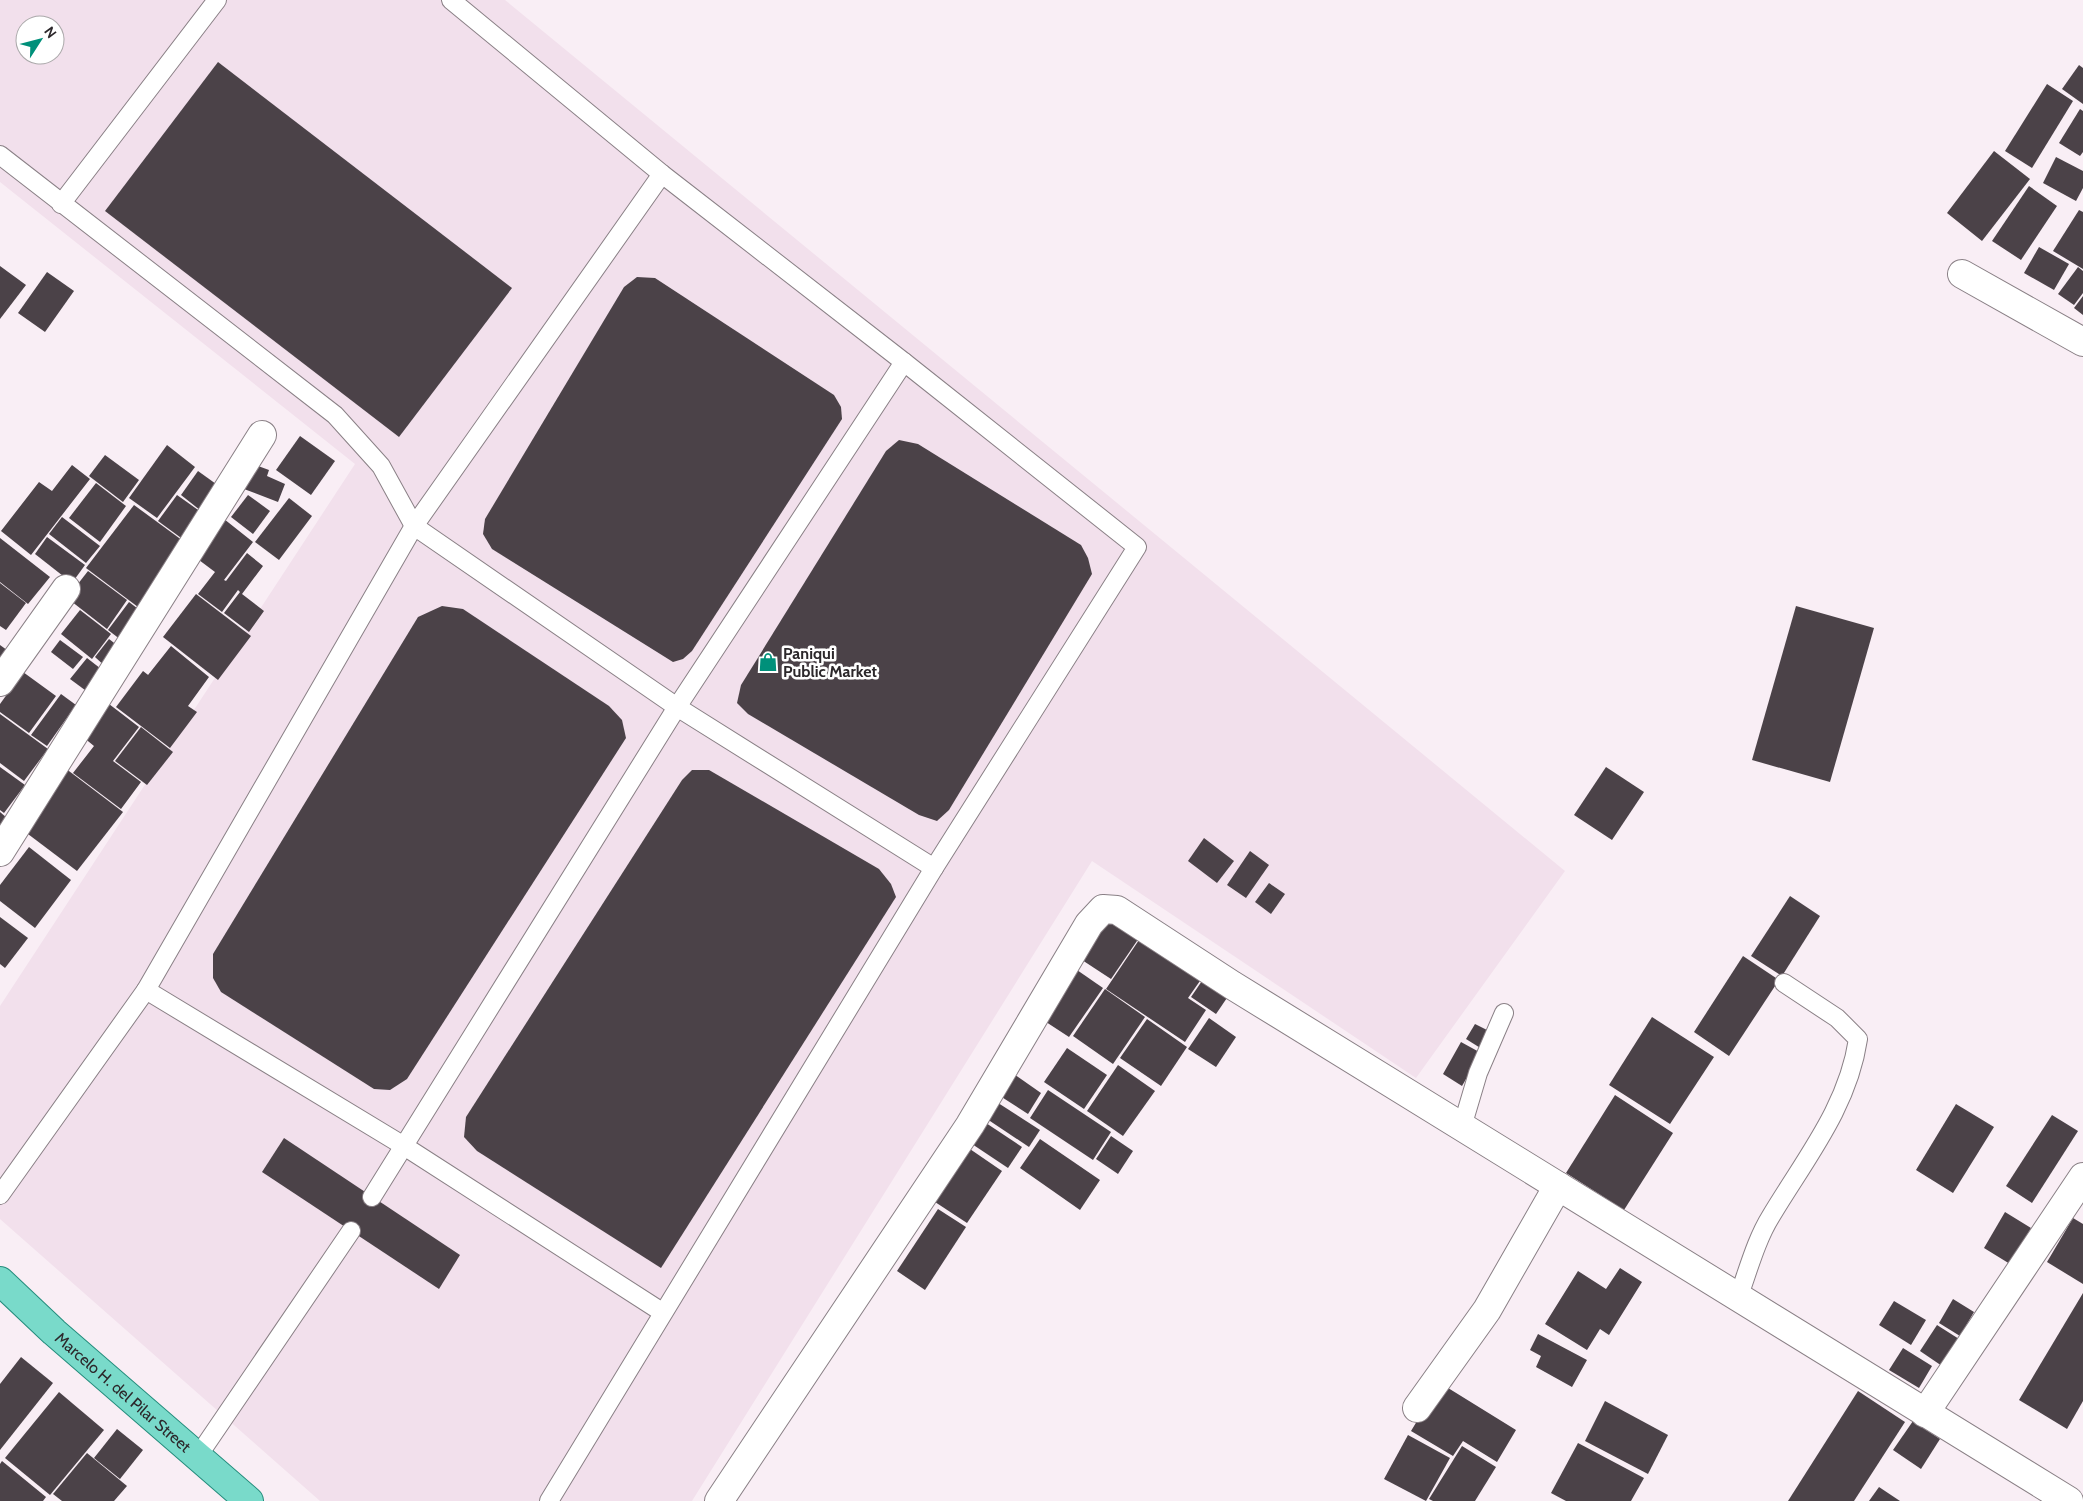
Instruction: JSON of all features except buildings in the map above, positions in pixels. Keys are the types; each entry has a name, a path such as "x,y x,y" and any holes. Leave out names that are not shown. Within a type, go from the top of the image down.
{"main road":[{"name":"Marcelo H. del Pilar Street","path":"0,1281 54,1332 249,1501"}],"street":[{"path":"1962,274 2083,342"},
{"path":"0,852 262,435"},
{"path":"0,682 66,589"},
{"path":"718,1501 970,1125 1089,924 1103,909 1117,910 1240,990 2069,1501"},
{"path":"1925,1413 2083,1177"},
{"path":"1418,1408 1487,1310 1558,1186"}],"lane":[{"path":"61,204 217,0"},
{"path":"451,0 662,174 904,362 1137,548 934,868 662,1312 549,1501"},
{"path":"0,154 61,204 335,415 381,466 414,526 677,707 934,868"},
{"path":"0,1195 146,990 414,526 662,174"},
{"path":"372,1197 677,707 904,362"},
{"path":"1738,1298 1769,1218 1832,1120 1856,1058 1858,1039 1837,1018 1784,983"},
{"path":"146,990 404,1146 662,1312"},
{"path":"1462,1127 1478,1073 1504,1013"},
{"path":"198,1456 351,1230"}],"shaded area":[{"name":"Paniqui Public Market","path":"0,0 505,0 1565,871 1416,1078 1092,861 692,1501 320,1501 0,1219 0,1006 355,464 0,182"}],"place":[{"name":"Paniqui Public Market","path":"768,662"}]}
